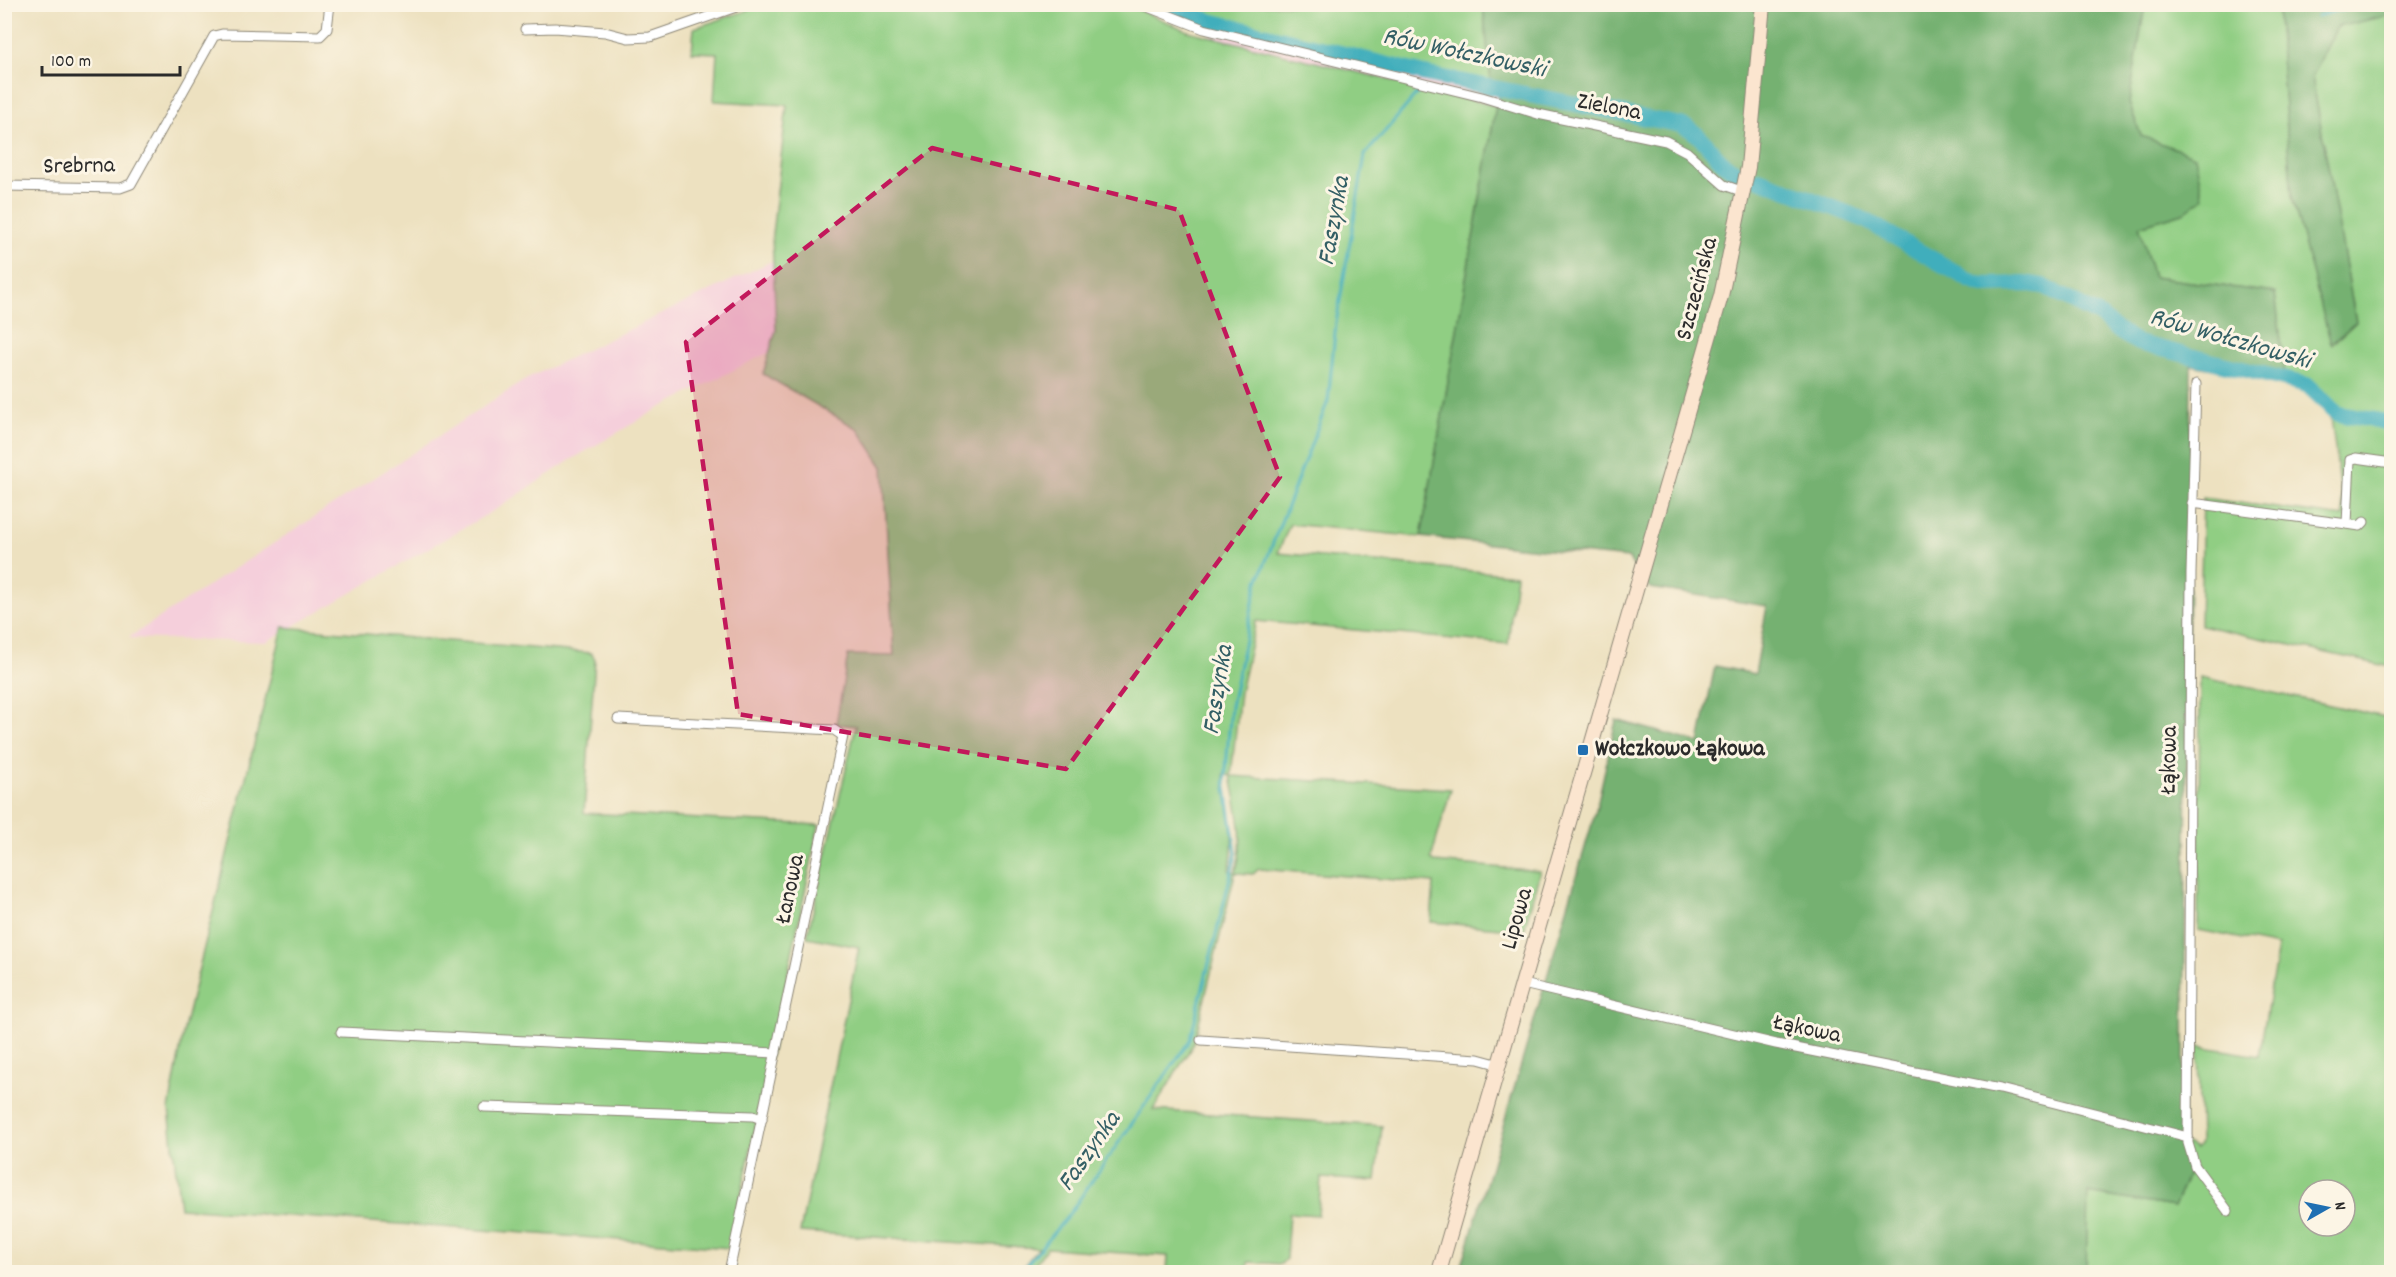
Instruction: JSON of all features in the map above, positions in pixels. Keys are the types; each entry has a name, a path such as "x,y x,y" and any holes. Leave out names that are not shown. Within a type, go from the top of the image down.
{"street":[{"name":"Srebrna","path":"4,186 120,189 131,184 214,36 222,34 320,36 327,29 330,4"},
{"path":"525,29 555,28 605,32 628,38 650,37 736,7 736,4"},
{"name":"Zielona","path":"1140,4 1204,29 1482,97 1538,114 1666,141 1687,152 1725,185 1744,192"},
{"name":"Szczecińska","path":"1640,577 1721,296 1744,192 1763,4"},
{"name":"Łąkowa","path":"2196,384 2192,503 2188,1137 2195,1166 2228,1211"},
{"path":"2347,524 2350,460 2356,458 2391,463"},
{"path":"2192,503 2360,526 2364,522"},
{"name":"Lipowa","path":"1439,1272 1640,577"},
{"name":"Łanowa","path":"618,719 834,730 843,736 729,1272"},
{"name":"Łąkowa","path":"1523,984 1776,1044 2000,1089 2188,1137"},
{"path":"341,1032 776,1053"},
{"path":"1201,1040 1478,1059 1500,1065"},
{"path":"484,1107 753,1116 762,1119"}],"highlighted area":[{"path":"932,148 1179,210 1280,477 1066,769 738,714 686,342"}],"shaded area":[{"path":"1625,4 1852,4 829,327 759,357 656,410 569,461 500,507 266,642 128,638 528,378 866,216 1098,5 1131,5 1190,35 1323,32"}],"green space":[{"path":"764,5 1128,5 1188,31 1496,106 1421,537 1290,524 1278,553 1516,575 1508,644 1256,621 1240,692 1231,776 1451,789 1431,859 1434,862 1540,871 1524,930 1431,922 1434,883 1259,869 1253,874 1235,873 1194,1043 1153,1110 1382,1126 1376,1181 1321,1178 1318,1215 1289,1213 1286,1259 1281,1264 1248,1262 1247,1272 1167,1272 1168,1256 1047,1248 1029,1272 1019,1272 1038,1248 800,1232 859,947 807,937 856,726 836,724 848,655 894,656 883,467 858,429 763,374 776,330 772,235 787,105 714,101 717,53 692,52 694,28","holes":["1224,774 1231,776 1241,836 1239,860 1235,872 1229,870 1232,834"]},
{"path":"1152,5 1483,5 1491,82 1498,95 1220,28"},
{"path":"1483,5 2145,5 2129,103 2141,136 2195,156 2203,198 2183,213 2139,226 2153,277 2275,293 2286,382 2191,365 2183,1142 2190,1169 2174,1207 2088,1193 2086,1272 1460,1272 1596,810 1616,720 1699,743 1715,666 1755,674 1767,606 1650,588 1628,558 1421,537 1498,95 1491,82"},
{"path":"2145,5 2277,5 2292,197 2332,344 2356,322 2312,77 2337,27 2391,5 2391,667 2200,625 2203,498 2344,517 2328,394 2286,382 2275,293 2153,277 2139,226 2183,213 2195,156 2141,136 2129,102"},
{"path":"2277,5 2391,5 2391,15 2337,27 2312,77 2356,322 2331,344 2292,197"},
{"path":"283,627 591,653 595,659 584,813 819,825 730,1248 180,1208 169,1109 184,1029"},
{"path":"2200,677 2390,718 2391,710 2391,1272 2086,1272 2087,1193 2174,1207 2190,1169 2183,1142 2196,1149 2200,1143 2198,1046 2259,1056 2278,946 2198,930"}],"waterway":[{"name":"Rów Wołczkowski","path":"1165,4 1206,20 1429,75 1681,125 1690,129 1722,162 1737,172"},
{"path":"2317,16 2362,4"},
{"name":"Faszynka","path":"1425,79 1429,75"},
{"name":"Faszynka","path":"1020,1272 1067,1217 1190,1040 1236,853 1225,781 1231,706 1257,584 1328,401 1336,323 1365,155 1421,89"},
{"name":"Rów Wołczkowski","path":"1759,179 1865,220 1971,281 1982,285 2043,286 2100,316 2118,331 2138,343 2307,385 2338,414 2392,423"}],"place":[{"name":"Wołczkowo Łąkowa","path":"1583,750"}]}
